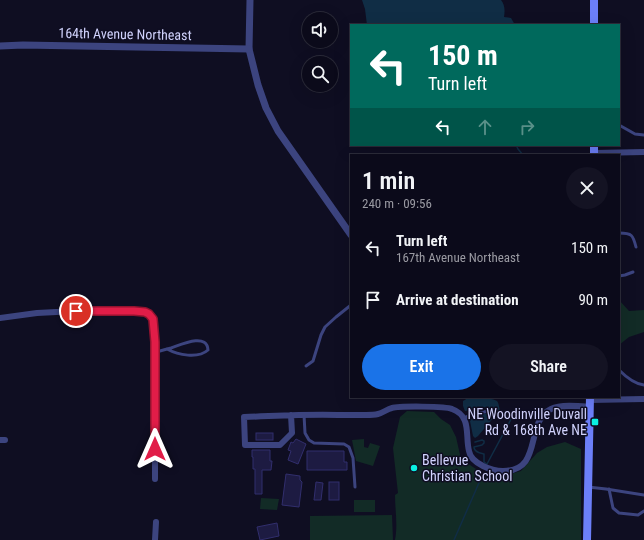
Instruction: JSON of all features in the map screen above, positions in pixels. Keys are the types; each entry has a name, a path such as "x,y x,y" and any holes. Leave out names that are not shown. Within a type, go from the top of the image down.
{"main road":[{"path":"594,0 594,24"},
{"path":"587,540 590,401"}],"street":[{"path":"250,0 249,49 258,85 266,108 278,131 350,234"},
{"name":"164th Avenue Northeast","path":"0,46 23,45 249,49"},
{"path":"594,151 644,152"},
{"path":"0,318 37,313 76,311 134,311 149,314 153,319 155,352 155,479"},
{"path":"291,415 292,433 280,445 245,446 244,417 291,415 378,415 392,408 451,408 464,418 467,427 469,452 472,458 485,467 495,471 508,471 517,468 525,462 530,454 536,428 546,412 551,409 590,401 644,399"},
{"path":"155,540 156,522"}],"lane":[{"path":"620,126 636,134 644,135"},
{"path":"620,233 631,234 634,238 636,247"},
{"path":"620,276 633,272"},
{"path":"306,366 313,361 325,327 336,316 350,306"},
{"path":"155,352 194,341 203,342 208,347 208,350 203,354 184,355 175,353 168,349"},
{"path":"620,371 632,382 644,385"},
{"path":"464,418 488,411"},
{"path":"304,415 305,433 309,440 314,443 344,444 349,447 352,458 355,487"},
{"path":"588,487 644,495"},
{"path":"609,489 613,508 619,513 638,515 644,511"}],"green space":[{"path":"620,301 629,311 644,310 644,332 629,337 620,344"},
{"path":"407,411 434,412 450,425 456,437 461,459 482,473 504,476 521,471 537,453 547,447 565,442 581,449 581,540 395,540 395,495 398,493 393,448 400,417"},
{"path":"364,439 364,447 368,448 370,443 380,446 373,466 356,461 352,440"},
{"path":"261,498 279,499 277,510 260,509"},
{"path":"354,500 375,500 375,512 354,512"},
{"path":"392,515 393,540 310,540 310,516"}],"water":[{"path":"362,0 501,0 505,13 504,17 511,18 514,24 367,24"},
{"path":"468,398 495,400 498,402 500,410 475,438 473,436 470,421 476,416 488,413 489,409 486,407 465,411 463,401"}],"building":[{"path":"256,433 273,433 273,440 256,440"},
{"path":"296,439 306,444 298,464 288,460 291,451 288,450 291,442 293,443"},
{"path":"252,450 270,450 270,461 272,461 271,470 262,470 262,494 255,494 255,469 253,469"},
{"path":"307,451 344,451 344,462 347,462 347,470 307,470"},
{"path":"286,474 300,476 300,480 302,482 299,507 282,505"},
{"path":"316,482 323,483 321,500 314,500"},
{"path":"329,482 339,482 339,500 329,500"},
{"path":"277,523 279,536 260,540 257,527"}],"waterway":[{"path":"516,146 522,154"},
{"path":"475,442 482,440 484,441 482,445 474,447 474,449 479,453 484,454 484,462 487,464 517,408"},
{"path":"454,540 482,476"}],"place":[{"name":"NE Woodinville Duvall Rd & 168th Ave NE","path":"595,422"},
{"name":"Bellevue Christian School","path":"414,468"}],"route":[{"path":"76,311 145,312 153,319 156,405 155,449"}]}
